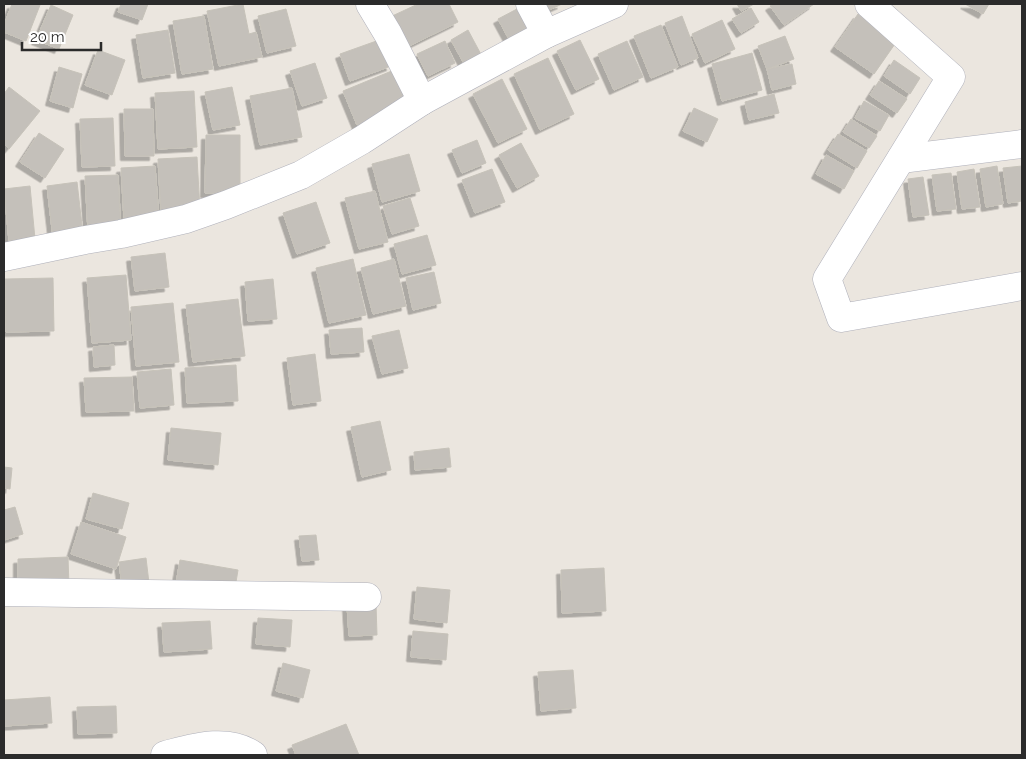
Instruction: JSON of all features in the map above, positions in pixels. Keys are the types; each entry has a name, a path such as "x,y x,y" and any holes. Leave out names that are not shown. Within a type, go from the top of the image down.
{"street":[{"path":"370,4 388,34 422,101"},
{"path":"530,4 546,34"},
{"path":"4,257 121,234 186,218 226,205 301,175 362,140 422,101 546,34 614,4"},
{"path":"869,4 951,77 827,279 841,318 1022,286"},
{"path":"901,159 1022,144"},
{"path":"4,592 368,598"},
{"path":"165,755 202,746 231,746 253,755"}],"building":[{"path":"12,4 40,5 26,41 4,32 4,25"},
{"path":"121,4 148,4 142,20 118,12"},
{"path":"243,4 249,34 256,32 262,57 219,66 207,11"},
{"path":"418,4 449,4 458,22 405,48 390,17"},
{"path":"546,4 562,4 549,10"},
{"path":"737,4 754,4 741,11"},
{"path":"773,4 814,4 784,25 770,6"},
{"path":"965,4 989,4 983,14"},
{"path":"51,5 73,15 59,49 36,40"},
{"path":"751,8 759,22 741,33 732,19"},
{"path":"286,9 296,46 267,53 258,16"},
{"path":"517,9 530,33 511,43 498,19"},
{"path":"858,14 897,41 874,74 835,47"},
{"path":"204,16 213,69 182,74 173,21"},
{"path":"682,16 698,58 681,65 665,23"},
{"path":"722,20 735,49 705,63 692,34"},
{"path":"661,25 678,67 651,78 634,36"},
{"path":"168,30 175,73 143,78 136,35"},
{"path":"468,30 484,60 467,69 451,40"},
{"path":"785,36 794,59 767,69 758,46"},
{"path":"382,39 391,66 350,81 340,54"},
{"path":"580,40 599,79 576,90 557,51"},
{"path":"445,41 455,63 428,76 417,54"},
{"path":"627,41 643,77 614,90 598,54"},
{"path":"98,50 125,60 112,95 85,85"},
{"path":"752,53 762,90 722,101 712,64"},
{"path":"548,58 574,114 540,130 514,74"},
{"path":"894,60 920,78 910,94 884,76"},
{"path":"315,63 327,98 302,106 290,71"},
{"path":"792,64 796,84 772,90 767,69"},
{"path":"59,67 82,74 73,108 50,101"},
{"path":"399,68 413,102 357,125 343,91"},
{"path":"502,79 527,129 498,143 473,94"},
{"path":"879,81 907,99 897,113 870,95"},
{"path":"9,87 40,111 9,149 4,144 4,94"},
{"path":"232,87 240,125 213,130 205,92"},
{"path":"292,88 302,137 260,145 250,96"},
{"path":"194,91 197,147 158,149 155,93"},
{"path":"774,94 779,113 749,120 745,102"},
{"path":"864,101 889,115 880,131 855,118"},
{"path":"694,108 718,119 707,142 683,131"},
{"path":"124,109 153,109 154,156 125,156"},
{"path":"113,118 115,166 82,167 80,119"},
{"path":"851,119 877,136 869,148 843,132"},
{"path":"39,133 64,149 45,178 20,162"},
{"path":"838,134 867,151 857,168 828,150"},
{"path":"206,135 240,135 240,194 205,193"},
{"path":"477,140 486,163 462,173 452,150"},
{"path":"521,143 539,176 517,188 499,155"},
{"path":"409,154 420,191 382,202 372,164"},
{"path":"826,155 854,171 844,189 816,174"},
{"path":"197,157 200,211 161,213 158,159"},
{"path":"155,166 159,218 124,220 121,168"},
{"path":"997,166 1003,204 986,207 980,169"},
{"path":"1022,166 1022,201 1008,203 1003,168"},
{"path":"492,169 505,202 475,213 462,180"},
{"path":"974,169 980,207 962,209 957,172"},
{"path":"951,173 956,209 937,211 932,175"},
{"path":"118,175 121,231 88,232 85,176"},
{"path":"923,177 929,215 913,217 908,179"},
{"path":"77,182 83,234 53,238 47,186"},
{"path":"30,186 35,239 9,241 4,189"},
{"path":"375,191 388,242 359,249 345,198"},
{"path":"410,198 419,226 392,234 383,206"},
{"path":"316,202 330,243 297,254 283,213"},
{"path":"427,235 436,265 402,274 394,244"},
{"path":"165,253 169,287 135,291 131,257"},
{"path":"353,259 366,315 329,323 316,268"},
{"path":"394,259 406,306 373,314 361,268"},
{"path":"434,272 441,303 413,310 406,278"},
{"path":"126,275 131,340 92,343 87,278"},
{"path":"53,278 54,331 6,332 5,279"},
{"path":"273,279 277,319 248,321 245,282"},
{"path":"238,299 245,356 193,362 186,305"},
{"path":"173,303 179,362 136,366 131,307"},
{"path":"362,328 364,352 331,354 329,330"},
{"path":"399,330 408,368 382,374 372,336"},
{"path":"114,345 115,365 94,367 93,347"},
{"path":"315,354 321,401 293,405 287,358"},
{"path":"236,365 238,401 187,403 185,368"},
{"path":"171,369 174,405 140,408 137,372"},
{"path":"132,377 134,411 86,412 84,378"},
{"path":"380,421 391,470 362,477 351,427"},
{"path":"171,428 221,433 218,465 168,460"},
{"path":"449,448 451,467 415,470 414,452"},
{"path":"4,467 12,468 10,489 4,488"},
{"path":"93,493 129,503 122,529 86,519"},
{"path":"15,507 23,534 4,540 4,510"},
{"path":"81,522 126,537 116,569 71,554"},
{"path":"316,535 319,560 302,561 299,536"},
{"path":"68,557 69,586 18,588 18,559"},
{"path":"146,558 149,583 122,586 119,562"},
{"path":"180,560 238,570 234,594 176,584"},
{"path":"604,568 606,611 562,613 561,570"},
{"path":"417,587 450,590 447,623 414,619"},
{"path":"376,604 377,635 349,636 347,605"},
{"path":"258,618 292,620 290,647 256,644"},
{"path":"210,621 212,649 164,652 162,623"},
{"path":"413,631 448,634 446,660 411,657"},
{"path":"283,663 310,670 303,698 276,691"},
{"path":"573,670 576,708 541,711 538,672"},
{"path":"50,697 52,723 4,726 4,700"},
{"path":"116,706 117,733 78,734 77,707"},
{"path":"346,724 359,755 296,755 292,745"}]}
